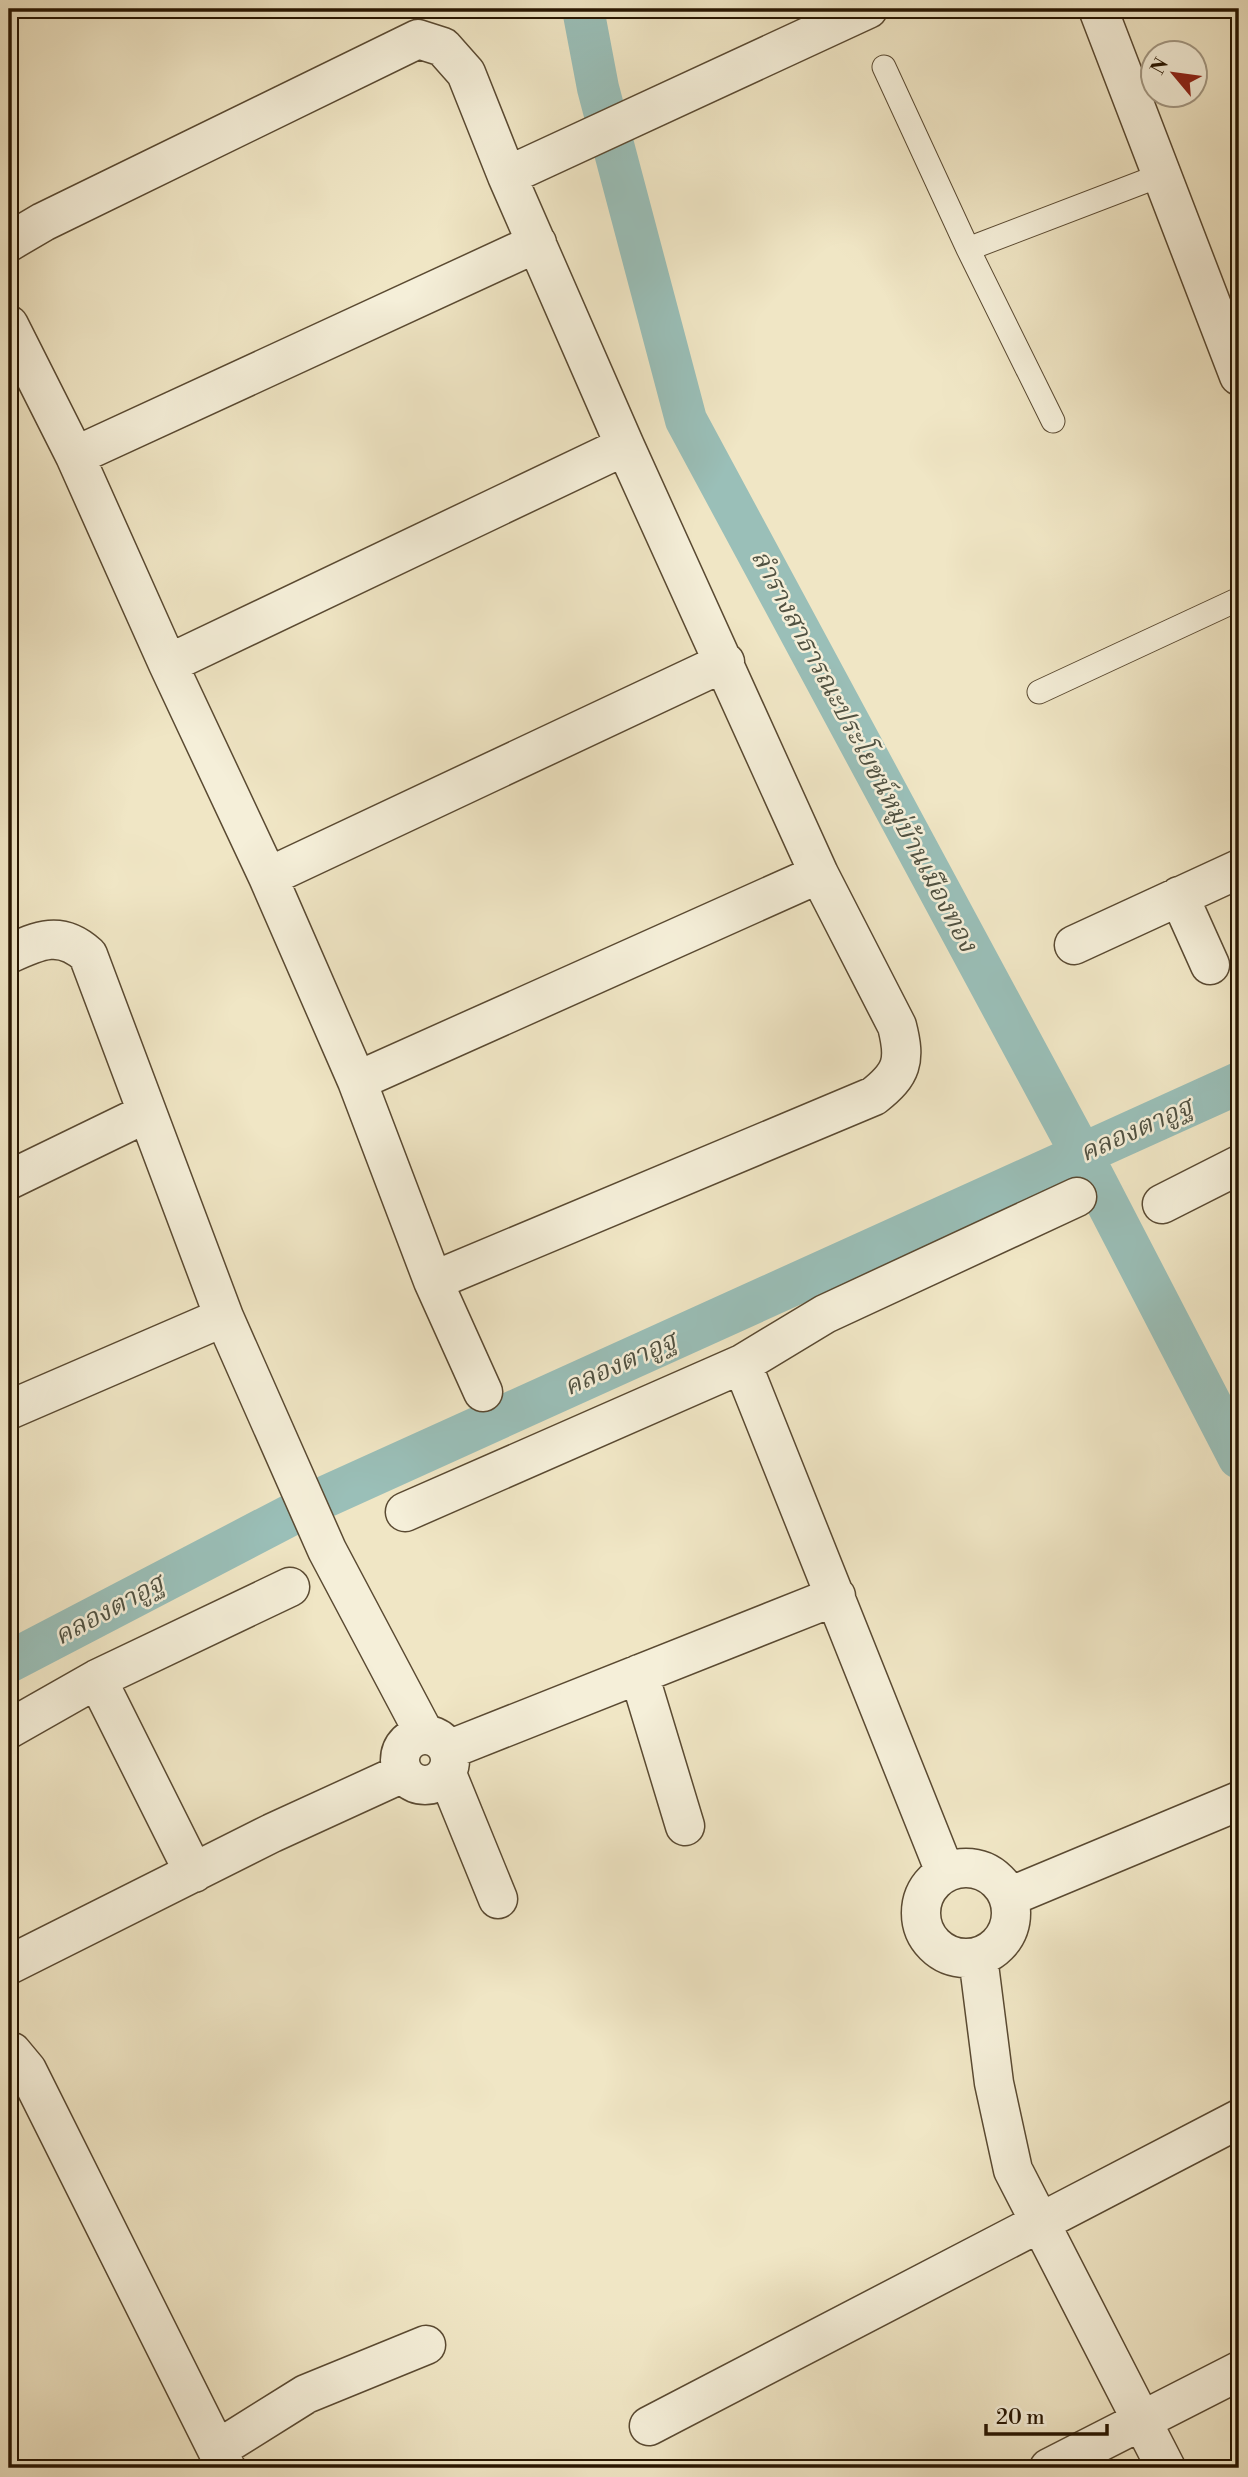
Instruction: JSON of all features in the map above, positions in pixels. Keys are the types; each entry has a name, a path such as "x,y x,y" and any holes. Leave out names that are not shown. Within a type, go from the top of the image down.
{"street":[{"path":"507,176 868,9"},
{"path":"1098,9 1164,174 1239,376"},
{"path":"9,242 43,222 418,38 443,47 466,73 507,176 625,446 820,874 897,1026 904,1052 894,1080 874,1096 433,1281"},
{"path":"75,456 537,243"},
{"path":"9,325 75,456 167,664 268,877 357,1081 433,1281 483,1392"},
{"path":"167,664 625,446"},
{"path":"268,877 724,662"},
{"path":"1074,945 1239,869"},
{"path":"357,1081 820,874"},
{"path":"1179,896 1210,965"},
{"path":"9,954 35,942 49,939 76,944 88,955 224,1317 298,1488 327,1550 440,1753 498,1899"},
{"path":"9,1180 147,1114"},
{"path":"1162,1204 1239,1165"},
{"path":"405,1512 703,1384 825,1314 1077,1198"},
{"path":"9,1410 224,1317"},
{"path":"742,1364 945,1872"},
{"path":"9,1728 97,1679 290,1587"},
{"path":"9,1965 403,1773 400,1763 406,1743 440,1753 836,1596"},
{"path":"639,1674 685,1826"},
{"path":"97,1679 194,1873"},
{"path":"1009,1896 1239,1801"},
{"path":"964,1867 983,1870 998,1880 1009,1896 1012,1915 1007,1934 995,1949 978,1957 958,1958 940,1952 927,1938 920,1920 921,1901 930,1884 945,1872 964,1867"},
{"path":"978,1957 1002,2128 1013,2170 1037,2222 1166,2468"},
{"path":"9,2053 12,2052 27,2070 222,2458 306,2394 426,2345"},
{"path":"649,2426 1239,2119"},
{"path":"1049,2468 1239,2371"}],"lane":[{"path":"884,67 968,249 1053,421"},
{"path":"968,249 1164,174"},
{"path":"1039,692 1239,599"}],"waterway":[{"name":"ลำรางสาธารณะประโยชน์หมู่บ้านเมืองทอง","path":"583,9 598,88 686,420 1082,1155 1239,1458"},
{"name":"คลองตาอูฐ","path":"9,1662 327,1496 1239,1083"}]}
